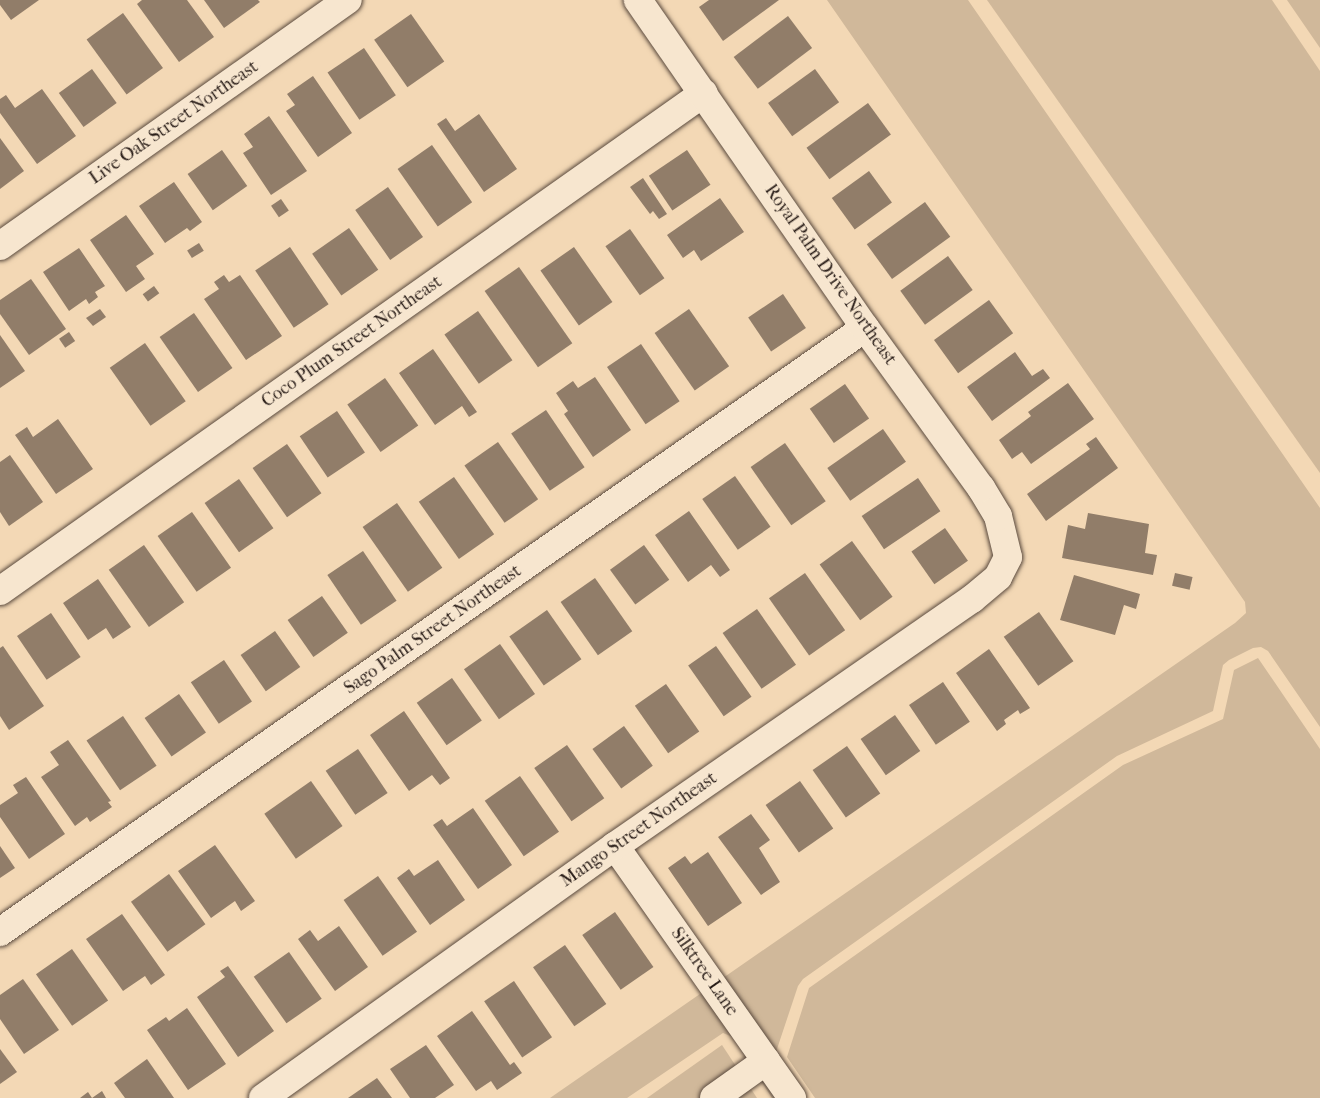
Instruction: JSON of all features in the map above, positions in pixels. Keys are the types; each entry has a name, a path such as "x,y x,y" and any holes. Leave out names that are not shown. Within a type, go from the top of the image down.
{"street":[{"name":"Live Oak Street Northeast","path":"0,246 348,0"},
{"name":"Royal Palm Drive Northeast","path":"638,0 865,328 981,488 998,516 1008,557"},
{"name":"Coco Plum Street Northeast","path":"0,591 704,93"},
{"name":"Sago Palm Street Northeast","path":"0,932 865,328"},
{"name":"Mango Street Northeast","path":"263,1098 615,846 972,599 999,577 1008,557"},
{"name":"Silktree Lane","path":"615,846 792,1098"},
{"path":"714,1098 766,1061"}],"shaded area":[{"path":"827,0 968,0 1320,508 1320,727 1268,651 1261,647 1253,648 1229,660 1223,665 1213,711 1117,756 803,979 798,986 775,1055 800,1098 772,1098 733,1037 723,1033 627,1098 550,1098 1235,623 1246,613 1245,602"},
{"path":"987,0 1272,0 1320,71 1320,473"},
{"path":"1287,0 1320,0 1320,48"},
{"path":"1258,658 1320,749 1320,1098 815,1098 787,1057 809,988 1123,765 1223,719 1234,670"},
{"path":"722,1045 757,1098 647,1098"}],"building":[{"path":"0,0 39,0 11,20 0,5"},
{"path":"142,0 187,0 214,37 179,62 137,4"},
{"path":"204,0 258,0 260,2 224,28"},
{"path":"709,0 779,0 723,41 699,7"},
{"path":"123,13 163,68 127,94 87,39"},
{"path":"411,14 444,62 407,87 374,40"},
{"path":"788,16 812,48 758,89 734,57"},
{"path":"364,48 396,95 359,120 328,73"},
{"path":"92,69 117,103 84,127 59,93"},
{"path":"815,69 839,102 792,136 768,103"},
{"path":"313,76 352,133 318,157 286,111 295,105 287,94"},
{"path":"42,89 76,136 37,164 0,113 0,99 6,95 15,108"},
{"path":"868,103 891,135 829,179 807,148"},
{"path":"479,114 517,169 484,192 437,124 446,118 455,131"},
{"path":"269,116 307,171 271,195 243,153 253,147 244,134"},
{"path":"0,138 24,171 0,189"},
{"path":"432,145 472,202 438,226 398,169"},
{"path":"222,150 247,186 213,210 188,174"},
{"path":"687,150 710,185 672,211 649,176"},
{"path":"869,171 892,203 855,230 832,198"},
{"path":"643,178 667,214 659,219 653,211 650,214 630,187"},
{"path":"174,182 202,222 190,231 187,228 165,243 139,206"},
{"path":"388,187 423,237 390,260 355,210"},
{"path":"720,198 744,232 701,261 694,250 683,258 667,235"},
{"path":"281,199 289,211 279,217 271,206"},
{"path":"925,202 950,237 892,279 867,244"},
{"path":"126,215 154,254 136,266 145,279 126,292 90,240"},
{"path":"349,228 378,270 341,296 312,254"},
{"path":"630,229 664,278 640,295 605,246"},
{"path":"199,243 204,251 192,258 187,250"},
{"path":"290,247 329,304 294,328 255,270"},
{"path":"574,247 612,302 579,325 540,271"},
{"path":"79,248 105,286 95,292 98,297 89,304 86,299 69,311 43,272"},
{"path":"948,256 973,290 925,325 900,291"},
{"path":"519,267 572,343 538,367 485,291"},
{"path":"224,275 229,282 240,275 282,336 246,360 204,299 219,289 214,282"},
{"path":"31,279 66,329 29,355 0,314 0,300"},
{"path":"154,286 159,293 148,302 143,294"},
{"path":"783,294 806,328 771,351 748,317"},
{"path":"989,300 1013,333 958,373 934,340"},
{"path":"100,309 106,317 93,326 86,318"},
{"path":"689,309 729,366 695,390 655,333"},
{"path":"478,311 512,360 479,384 444,335"},
{"path":"194,313 232,368 198,392 160,337"},
{"path":"69,332 75,341 65,348 59,339"},
{"path":"0,335 25,371 0,388"},
{"path":"145,343 186,401 151,426 110,368"},
{"path":"641,344 680,401 646,424 607,367"},
{"path":"433,349 477,412 469,417 462,406 435,425 399,373"},
{"path":"1015,352 1032,376 1043,369 1050,378 992,421 967,387"},
{"path":"595,377 631,430 593,457 564,414 568,411 556,393 573,381 578,388"},
{"path":"385,378 418,426 381,452 347,404"},
{"path":"1068,383 1094,419 1031,464 1022,452 1012,459 999,440 1031,416 1028,412"},
{"path":"845,384 869,418 834,443 810,409"},
{"path":"546,410 585,467 550,491 511,433"},
{"path":"337,411 365,452 328,478 300,436"},
{"path":"58,419 93,469 56,494 15,435 27,427 33,437"},
{"path":"883,429 906,462 850,501 827,468"},
{"path":"1096,437 1118,468 1046,521 1027,494 1090,449 1086,444"},
{"path":"498,442 538,499 505,523 464,466"},
{"path":"785,443 826,501 791,525 751,467"},
{"path":"287,444 321,493 287,517 253,468"},
{"path":"10,455 43,502 9,526 0,512 0,462"},
{"path":"735,476 771,527 738,550 702,499"},
{"path":"454,477 494,534 459,559 419,502"},
{"path":"918,478 940,511 884,549 862,516"},
{"path":"239,479 273,528 239,552 205,503"},
{"path":"397,503 442,568 408,592 363,527"},
{"path":"689,511 730,570 720,577 711,565 688,582 655,535"},
{"path":"192,512 231,568 197,592 158,536"},
{"path":"1088,513 1149,524 1145,553 1157,555 1153,575 1062,558 1068,525 1085,529"},
{"path":"945,528 968,561 934,584 911,552"},
{"path":"852,541 893,597 860,620 820,565"},
{"path":"144,545 184,602 149,627 109,570"},
{"path":"644,545 669,580 635,604 610,570"},
{"path":"363,551 397,601 361,625 327,575"},
{"path":"805,573 845,630 809,656 769,598"},
{"path":"1175,573 1193,577 1190,590 1172,586"},
{"path":"1074,575 1140,594 1136,609 1124,605 1115,635 1060,620"},
{"path":"595,578 632,631 598,655 561,602"},
{"path":"98,579 131,627 113,639 106,628 88,640 63,603"},
{"path":"322,596 348,633 313,657 288,620"},
{"path":"757,609 796,665 762,689 723,633"},
{"path":"547,610 581,659 544,686 509,636"},
{"path":"1039,612 1073,661 1038,686 1004,637"},
{"path":"51,613 81,657 47,680 17,636"},
{"path":"275,631 300,667 266,691 241,655"},
{"path":"500,644 535,694 499,719 464,669"},
{"path":"3,646 44,706 9,730 0,716 0,648"},
{"path":"716,646 752,697 724,716 688,666"},
{"path":"989,649 1030,708 1020,714 1018,710 1004,720 1006,724 997,731 956,673"},
{"path":"224,660 252,701 219,724 191,682"},
{"path":"452,678 482,721 447,745 417,703"},
{"path":"943,682 970,722 936,745 909,705"},
{"path":"666,684 699,732 668,753 635,706"},
{"path":"179,694 206,733 172,757 145,718"},
{"path":"404,711 450,778 440,785 432,775 409,791 370,735"},
{"path":"895,715 920,751 886,775 861,739"},
{"path":"123,716 157,766 120,790 87,741"},
{"path":"624,726 653,766 621,789 592,749"},
{"path":"68,740 111,801 108,802 112,807 90,822 87,817 75,826 41,777 59,765 50,752"},
{"path":"567,745 604,798 572,821 534,768"},
{"path":"847,746 880,794 846,818 813,770"},
{"path":"358,749 388,793 355,815 326,771"},
{"path":"520,776 559,832 524,856 485,801"},
{"path":"26,777 65,834 29,859 0,817 0,805 18,793 13,785"},
{"path":"311,781 343,826 296,859 264,814"},
{"path":"800,781 833,829 799,853 766,805"},
{"path":"473,808 512,865 478,889 433,825 442,819 447,826"},
{"path":"751,814 770,840 759,848 780,882 761,895 718,837"},
{"path":"215,845 255,901 241,911 235,901 211,918 178,871"},
{"path":"0,846 15,868 0,878"},
{"path":"708,852 742,903 708,926 668,868 685,856 691,864"},
{"path":"438,860 465,900 430,925 397,878 409,869 414,876"},
{"path":"169,874 205,924 167,952 131,902"},
{"path":"378,876 417,932 383,956 344,900"},
{"path":"615,912 653,967 621,990 582,935"},
{"path":"122,914 165,975 151,985 145,976 123,991 86,939"},
{"path":"339,926 368,967 335,991 298,939 310,930 318,941"},
{"path":"565,945 606,1004 574,1026 533,967"},
{"path":"72,949 108,1001 72,1026 36,974"},
{"path":"289,952 322,999 286,1023 254,977"},
{"path":"228,966 274,1031 238,1057 197,997 225,977 220,971"},
{"path":"23,979 59,1030 24,1054 0,1019 0,995"},
{"path":"514,981 552,1037 522,1058 484,1001"},
{"path":"187,1008 226,1064 188,1090 147,1030 166,1017 169,1021"},
{"path":"472,1011 510,1065 514,1062 522,1073 497,1090 491,1081 476,1091 437,1036"},
{"path":"426,1045 454,1085 435,1098 410,1098 390,1069"},
{"path":"0,1049 17,1072 0,1084"},
{"path":"147,1059 174,1098 125,1098 114,1083"},
{"path":"377,1078 392,1098 348,1098"},
{"path":"102,1091 106,1098 92,1098"},
{"path":"88,1092 92,1098 80,1098"}]}
